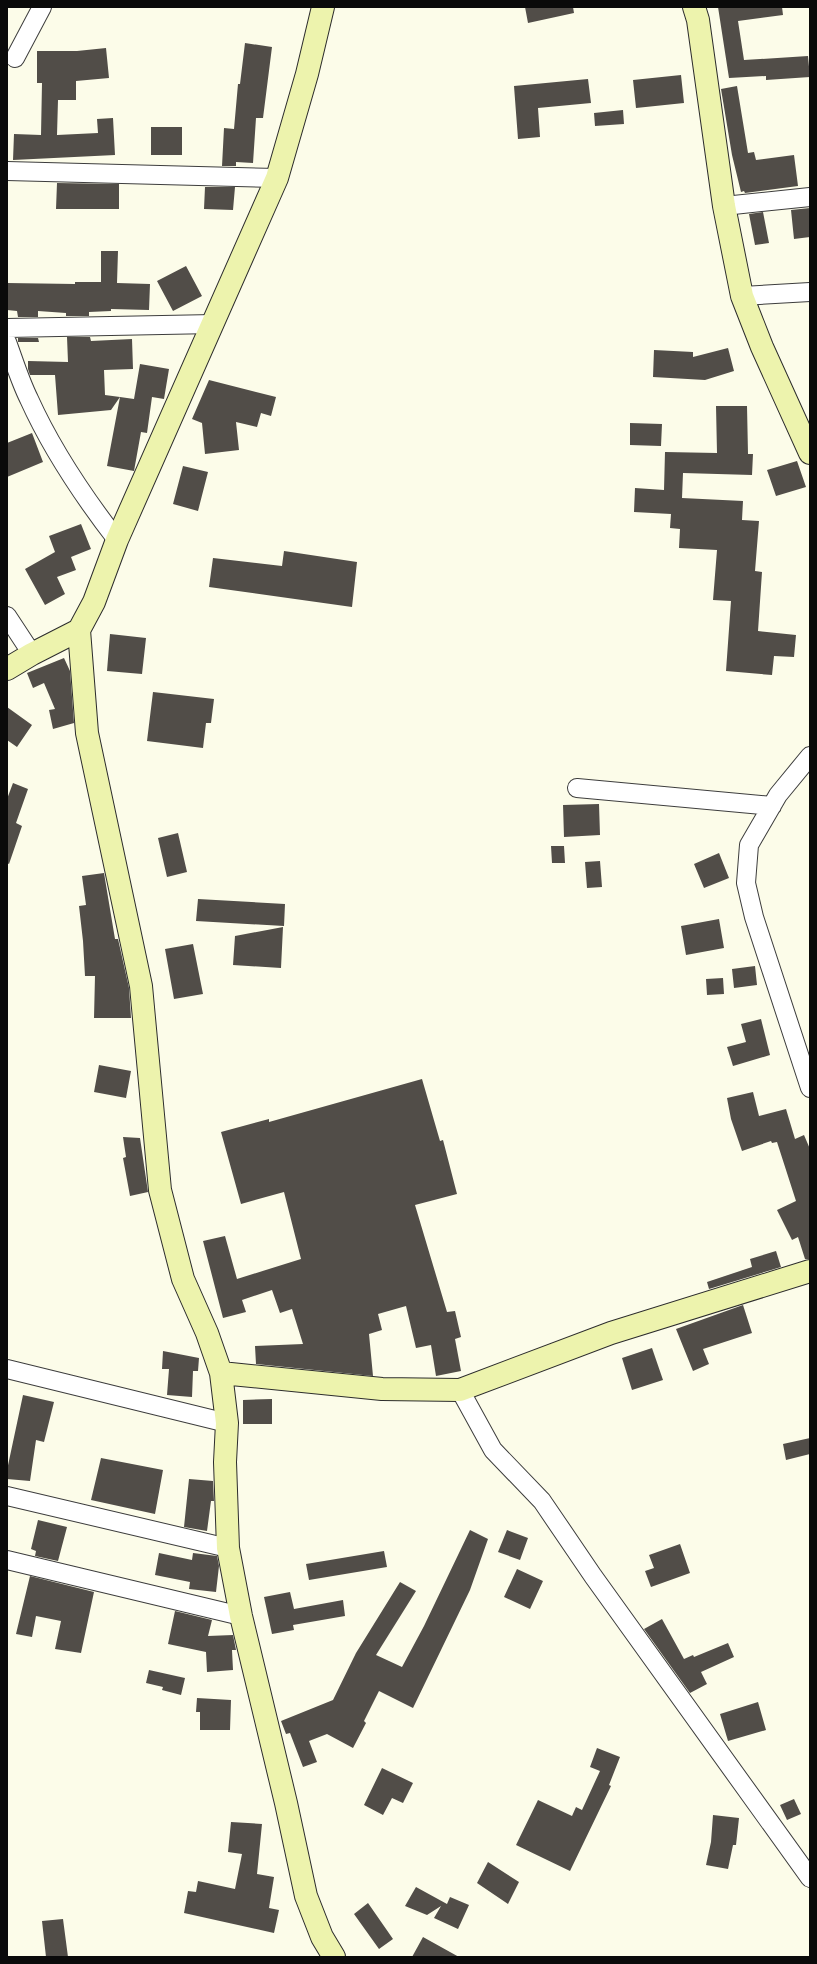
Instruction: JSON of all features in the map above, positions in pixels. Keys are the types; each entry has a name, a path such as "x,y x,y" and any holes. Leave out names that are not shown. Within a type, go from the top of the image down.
{"street":[{"path":"15,58 42,7"},
{"path":"323,7 307,74 278,178 117,540 94,602 79,630 87,733 141,986 160,1190 183,1279 207,1333 221,1373 227,1423 225,1462 228,1548 241,1616 286,1802 306,1896 322,1937 334,1957"},
{"path":"694,7 698,20 724,206 742,296 762,347 810,453"},
{"path":"7,171 278,178"},
{"path":"724,206 810,197"},
{"path":"742,296 810,292"},
{"path":"7,328 214,324"},
{"path":"7,342 28,398 58,456 88,503 117,540"},
{"path":"7,616 32,654"},
{"path":"7,669 32,654 79,630"},
{"path":"810,756 778,795 749,844 746,882 754,917 810,1088"},
{"path":"577,788 772,806"},
{"path":"221,1373 382,1389 460,1390 611,1333 810,1270"},
{"path":"7,1369 227,1423"},
{"path":"460,1390 493,1450 542,1501 598,1583 810,1878"},
{"path":"7,1496 228,1548"},
{"path":"7,1560 241,1616"}],"building":[{"path":"525,7 573,7 574,13 528,23"},
{"path":"718,7 782,7 783,15 738,21 744,60 808,56 810,77 766,80 766,76 729,78"},
{"path":"245,43 272,47 263,118 256,118 253,163 236,162 236,166 222,166 224,128 234,129 238,84 240,84"},
{"path":"106,48 109,78 76,81 76,100 58,100 57,135 98,133 97,119 113,118 115,155 13,160 14,134 41,135 42,83 37,83 37,51 77,51"},
{"path":"681,75 684,103 636,108 633,80"},
{"path":"588,79 591,103 538,108 540,137 518,139 514,86"},
{"path":"737,86 748,153 754,152 756,160 794,155 798,186 745,193 744,191 741,192 732,155 721,89"},
{"path":"623,110 624,124 595,126 594,113"},
{"path":"151,127 182,127 182,155 151,155"},
{"path":"57,183 119,184 119,209 56,209"},
{"path":"205,187 235,187 233,210 204,209"},
{"path":"810,208 810,237 794,239 791,210"},
{"path":"763,212 769,243 755,245 749,214"},
{"path":"101,251 118,251 117,283 150,284 149,310 111,309 111,311 89,312 89,316 66,316 66,313 38,311 38,317 18,317 17,311 7,310 7,283 75,284 75,282 101,282"},
{"path":"186,266 202,296 173,311 157,281"},
{"path":"67,337 90,337 91,341 132,339 133,369 104,370 105,395 120,397 111,410 58,415 55,375 30,375 28,361 68,362"},
{"path":"18,338 38,338 39,342 18,342"},
{"path":"728,348 734,371 705,380 653,377 654,350 693,352 693,357"},
{"path":"140,364 169,369 164,399 152,397 147,433 141,432 134,471 107,466 120,397 134,399"},
{"path":"209,380 276,397 271,416 261,413 257,427 236,422 239,450 205,454 202,423 192,419"},
{"path":"716,406 747,406 748,454 753,454 752,475 683,473 682,498 743,501 742,520 759,521 755,571 762,572 758,631 796,635 794,657 774,656 772,675 726,671 731,601 713,600 717,550 679,548 680,529 670,528 671,514 634,512 635,488 664,490 665,452 717,453"},
{"path":"630,423 662,424 661,446 630,445"},
{"path":"32,433 43,462 7,477 7,443"},
{"path":"797,461 806,487 776,496 767,470"},
{"path":"183,466 208,472 198,511 173,504"},
{"path":"81,524 91,549 71,557 76,570 57,577 65,594 45,605 25,569 55,552 49,536"},
{"path":"284,551 357,562 352,607 209,587 213,558 282,566"},
{"path":"110,634 146,638 142,674 107,671"},
{"path":"64,658 70,671 74,723 53,729 49,710 55,709 44,683 33,688 27,673"},
{"path":"153,692 214,699 211,723 206,723 203,748 147,741"},
{"path":"7,707 32,725 17,747 7,740"},
{"path":"13,783 28,789 16,823 22,826 9,864 7,863 7,799"},
{"path":"599,804 600,835 564,837 563,805"},
{"path":"178,833 187,872 167,877 158,838"},
{"path":"551,846 564,846 565,863 552,863"},
{"path":"719,853 729,878 704,888 694,864"},
{"path":"600,861 602,887 587,888 585,862"},
{"path":"104,873 115,939 118,939 129,988 131,1018 94,1018 95,976 85,976 79,906 86,905 82,876"},
{"path":"198,899 285,904 284,926 196,921"},
{"path":"719,919 724,948 686,955 681,926"},
{"path":"283,927 281,968 233,965 235,936"},
{"path":"193,944 203,994 174,999 165,949"},
{"path":"755,966 757,985 734,988 732,969"},
{"path":"723,978 724,994 707,995 706,979"},
{"path":"761,1019 770,1055 733,1066 727,1047 746,1042 741,1024"},
{"path":"99,1065 131,1071 126,1098 94,1092"},
{"path":"422,1079 440,1141 443,1140 457,1194 415,1205 447,1312 455,1311 461,1337 455,1339 461,1371 436,1376 431,1345 416,1348 406,1306 378,1314 382,1330 369,1334 373,1376 256,1364 255,1346 303,1344 292,1309 280,1313 272,1290 242,1300 246,1312 223,1318 203,1241 225,1236 237,1279 301,1259 284,1192 241,1204 221,1132 269,1119 269,1122"},
{"path":"753,1092 759,1116 786,1109 795,1139 804,1135 810,1149 810,1259 805,1259 798,1237 792,1240 777,1210 796,1201 777,1142 772,1143 771,1141 742,1151 731,1119 727,1098"},
{"path":"123,1137 140,1138 148,1192 130,1196 123,1158 126,1157"},
{"path":"776,1251 781,1267 709,1289 707,1282 752,1267 750,1259"},
{"path":"743,1305 752,1333 703,1349 709,1364 693,1371 676,1329"},
{"path":"652,1348 663,1380 632,1390 622,1358"},
{"path":"163,1351 199,1358 198,1371 193,1371 192,1397 167,1395 169,1369 162,1369"},
{"path":"23,1395 54,1402 44,1442 36,1440 30,1481 7,1479 7,1470"},
{"path":"272,1399 272,1424 243,1424 243,1400"},
{"path":"810,1438 810,1454 786,1460 783,1444"},
{"path":"101,1458 163,1470 155,1514 91,1500"},
{"path":"189,1479 213,1481 214,1501 211,1501 207,1531 184,1527"},
{"path":"38,1520 67,1527 58,1561 35,1556 36,1551 31,1549"},
{"path":"470,1530 488,1539 470,1590 413,1708 379,1691 364,1721 366,1723 353,1748 327,1734 309,1741 317,1762 303,1767 290,1733 286,1734 281,1721 333,1700 356,1653 400,1582 416,1591 376,1655 402,1667 424,1626"},
{"path":"507,1530 528,1538 520,1560 498,1552"},
{"path":"680,1544 690,1573 651,1587 645,1571 654,1568 649,1555"},
{"path":"384,1551 387,1567 309,1580 306,1564"},
{"path":"159,1553 192,1560 193,1553 217,1556 219,1566 216,1592 189,1589 190,1582 155,1575"},
{"path":"517,1569 543,1581 530,1609 504,1597"},
{"path":"30,1576 94,1592 81,1653 55,1649 61,1621 36,1616 32,1637 16,1634"},
{"path":"290,1592 294,1609 343,1600 345,1616 293,1625 294,1630 272,1634 264,1597"},
{"path":"175,1611 212,1620 208,1636 233,1635 236,1650 232,1650 233,1670 207,1672 206,1652 168,1644"},
{"path":"662,1619 684,1659 693,1655 694,1657 728,1643 734,1657 701,1672 707,1684 690,1693 644,1629"},
{"path":"149,1670 185,1678 181,1695 162,1690 163,1687 146,1683"},
{"path":"197,1698 231,1700 230,1730 200,1730 200,1712 196,1712"},
{"path":"758,1702 766,1730 728,1741 720,1714"},
{"path":"597,1748 620,1757 609,1785 611,1786 570,1871 516,1845 538,1800 572,1816 576,1807 582,1810 600,1771 590,1767"},
{"path":"382,1768 413,1783 403,1803 392,1798 383,1815 364,1805"},
{"path":"794,1799 801,1814 787,1820 780,1805"},
{"path":"713,1815 739,1818 736,1845 733,1845 728,1869 706,1865 711,1842"},
{"path":"231,1822 262,1824 257,1874 274,1877 269,1908 279,1910 274,1933 184,1913 188,1891 196,1892 198,1881 235,1889 242,1854 228,1852"},
{"path":"488,1862 519,1882 508,1904 477,1883"},
{"path":"416,1887 447,1904 450,1897 469,1905 458,1929 434,1918 441,1906 427,1915 405,1906"},
{"path":"368,1903 393,1939 379,1949 354,1914"},
{"path":"63,1919 68,1957 46,1957 42,1921"},
{"path":"423,1937 459,1957 412,1957"}]}
